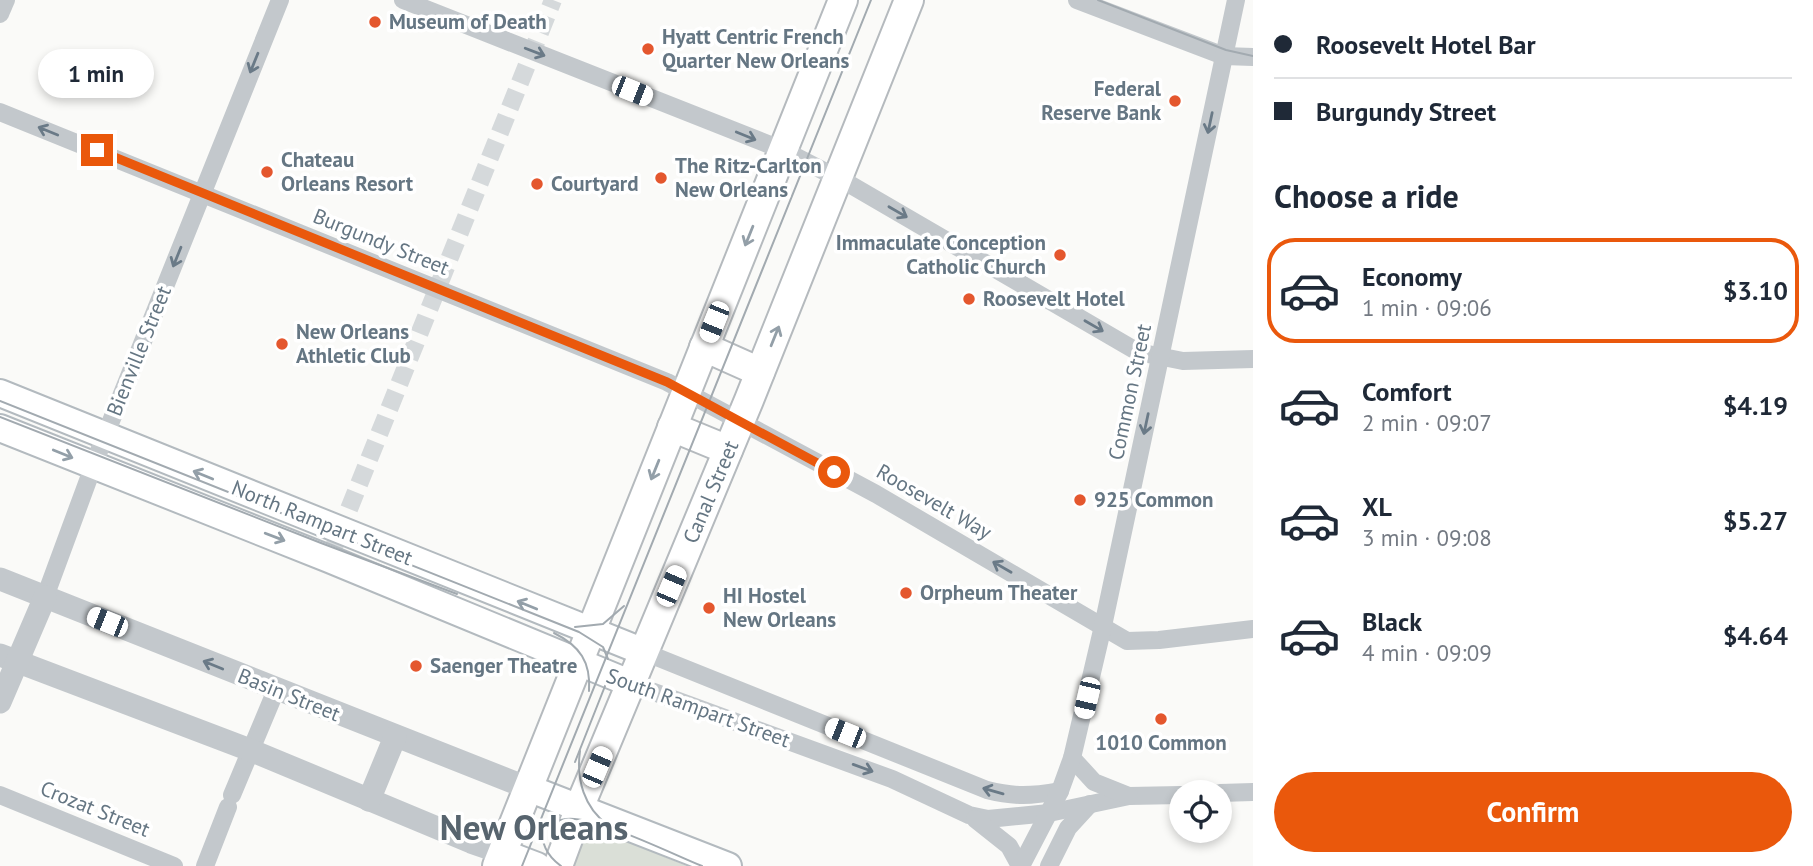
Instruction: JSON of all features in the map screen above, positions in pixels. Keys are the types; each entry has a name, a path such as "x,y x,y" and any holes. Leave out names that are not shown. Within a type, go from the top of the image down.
{"main road":[{"path":"537,866 500,860 843,0"},
{"name":"Canal Street","path":"558,866 909,0"},
{"path":"704,347 760,372"},
{"name":"North Rampart Street","path":"0,393 644,652"},
{"path":"672,427 728,450"},
{"name":"North Rampart Street","path":"0,428 329,559 578,663"},
{"name":"South Rampart Street","path":"578,663 632,684"},
{"name":"Basin Street","path":"528,788 728,866"}],"street":[{"path":"0,14 6,0"},
{"name":"Bienville Street","path":"0,702 9,658 45,597 93,466 280,0"},
{"path":"403,0 783,150 838,178 1138,352 1183,360 1253,359"},
{"path":"1077,0 1224,56 1253,57"},
{"name":"Common Street","path":"1021,866 1060,791 1072,758 1103,626 1236,0"},
{"name":"Burgundy Street","path":"0,112 667,382 740,422"},
{"name":"Roosevelt Way","path":"740,422 876,494 1127,641 1253,629"},
{"name":"Basin Street","path":"0,579 528,788"},
{"name":"South Rampart Street","path":"644,652 987,790 1009,796 1032,796 1060,791"},
{"path":"9,658 250,750 369,800 500,860"},
{"name":"South Rampart Street","path":"632,684 892,779 969,815 988,819 1049,813 1129,796 1169,794"},
{"path":"205,866 276,690"},
{"path":"369,800 395,737"},
{"path":"1072,758 1094,782 1129,796"},
{"path":"1232,793 1253,792"},
{"name":"Crozat Street","path":"0,795 174,866"},
{"path":"1049,866 1068,828 1090,804"},
{"path":"969,815 1009,846 1021,866"}],"shaded area":[{"path":"589,826 687,866 573,866"}],"tunnel":[{"path":"329,559 553,0"}],"tram line":[{"path":"522,866 871,0"},
{"path":"1098,0 1226,50 1253,56"},
{"path":"0,401 579,632 603,647 608,659"},
{"path":"0,417 457,594"},
{"path":"575,627 603,624 624,606"},
{"path":"554,633 571,643 582,656 588,672 589,691"},
{"path":"575,762 607,681"},
{"path":"580,751 579,772 584,792 593,810 608,825"},
{"path":"537,835 558,821 579,819 613,829 702,866"},
{"path":"542,825 546,848 561,866"}],"place":[{"name":"Museum of Death","path":"375,22"},
{"name":"Hyatt Centric French Quarter New Orleans","path":"648,49"},
{"name":"Federal Reserve Bank","path":"1175,101"},
{"name":"Chateau Orleans Resort","path":"267,172"},
{"name":"The Ritz-Carlton New Orleans","path":"661,178"},
{"name":"Courtyard","path":"537,184"},
{"name":"Immaculate Conception Catholic Church","path":"1060,255"},
{"name":"Roosevelt Hotel","path":"969,299"},
{"name":"New Orleans Athletic Club","path":"282,344"},
{"name":"925 Common","path":"1080,500"},
{"name":"Orpheum Theater","path":"906,593"},
{"name":"HI Hostel New Orleans","path":"709,608"},
{"name":"Saenger Theatre","path":"416,666"},
{"name":"1010 Common","path":"1161,719"}],"district":[{"name":"New Orleans","path":"534,828"}],"route":[{"path":"97,150 667,382 834,472"}]}
